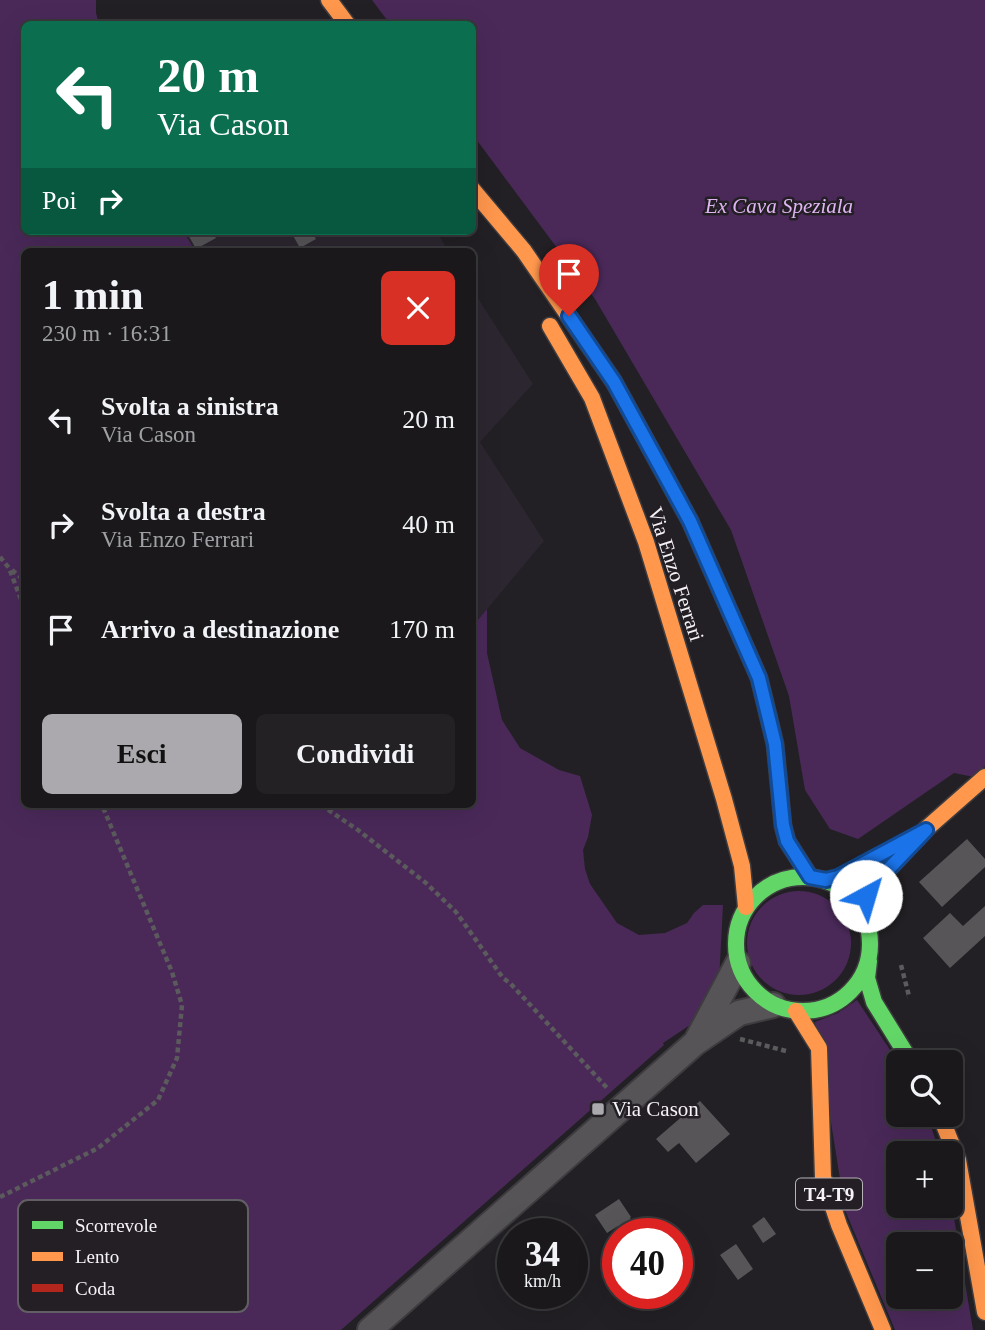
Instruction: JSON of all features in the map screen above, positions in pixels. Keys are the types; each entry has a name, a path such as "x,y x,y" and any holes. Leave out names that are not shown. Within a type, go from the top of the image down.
{"main road":[{"path":"329,0 345,21"},
{"name":"Via Enzo Ferrari","path":"476,194 524,251 614,382 690,521 759,678 775,744 787,841 818,878"},
{"path":"476,208 507,254"},
{"name":"Via Enzo Ferrari","path":"540,309 592,398 646,542 728,812 742,866 746,906"},
{"path":"863,913 866,896 873,886 926,830 985,777"},
{"path":"880,854 926,830"},
{"path":"848,872 838,877 792,877 774,883 758,893 746,906 738,924 735,944 738,963 751,987 784,1008 819,1009 842,999 858,982 869,961"},
{"path":"818,878 848,893 863,913 870,937 867,978 874,1002 904,1050"},
{"name":"T4-T9","path":"784,1008 819,1048 823,1177 839,1225 883,1330"},
{"path":"945,1127 958,1160 985,1312"}],"street":[{"path":"695,1043 738,963"},
{"path":"370,1330 695,1043 739,1013 784,1008"}],"path":[{"path":"0,557 21,578"},
{"path":"9,568 21,599"},
{"path":"0,1197 98,1148 158,1100 177,1058 182,1004 172,972 103,808"},
{"path":"325,808 426,883 446,902 503,978 510,982 624,1106"},
{"path":"899,959 909,996 902,1000"},
{"path":"730,1037 792,1053"}],"shaded area":[{"path":"185,235 438,235 447,248 194,248"},
{"path":"476,295 533,384 480,442 544,541 476,622"}],"green space":[{"path":"0,0 96,0 98,21 21,21 21,235 185,235 194,248 21,248 21,808 476,808 476,622 487,609 487,653 502,720 520,748 559,770 580,776 592,815 583,850 590,884 617,923 639,935 665,933 687,923 703,905 723,905 719,981 690,1025 663,1043 664,1045 341,1330 0,1330"},
{"name":"Ex Cava Speziala","path":"372,0 985,0 985,766 974,777 954,773 858,839 830,829 805,790 789,696 731,530 595,299 476,139 476,21 388,21"},
{"path":"799,891 819,895 842,914 847,923 851,943 847,963 828,986 819,991 799,995 779,991 756,972 751,963 747,943 751,923 770,900 779,895"},
{"path":"857,1000 890,1050 886,1050 886,1127 931,1127 936,1141 886,1141 886,1218 954,1218 956,1232 886,1232 886,1308 845,1210 815,1022 838,1013"},
{"path":"963,1271 973,1330 895,1330 886,1309 963,1309"}],"building":[{"path":"188,235 214,235 216,238 198,248"},
{"path":"293,235 314,235 316,239 300,248"},
{"path":"967,839 985,859 985,867 942,907 919,882"},
{"path":"985,906 985,936 950,968 923,938 950,913 963,926"},
{"path":"700,1101 730,1134 696,1163 679,1143 668,1152 656,1139"},
{"path":"619,1199 631,1217 602,1218 602,1226 595,1215"},
{"path":"764,1217 776,1234 763,1243 752,1226"},
{"path":"736,1244 753,1269 738,1280 720,1255"}],"traffic: fast":[{"path":"803,877 829,882 850,897 865,918 870,944 865,970 850,991 829,1006 803,1011 777,1006 756,991 741,970 736,944 741,918 756,897 777,882 803,877"},
{"path":"869,961 867,978 874,1002 904,1050"}],"traffic: slow":[{"path":"329,0 345,21"},
{"path":"476,194 524,251 614,382 690,521 759,678 768,715"},
{"path":"550,326 592,398 646,542 724,799 742,866 746,907"},
{"path":"863,913 866,896 881,877 926,829 985,777"},
{"path":"796,1011 819,1048 823,1177 839,1225 883,1330"},
{"path":"945,1127 958,1160 985,1312"}],"traffic: jam":[{"path":"768,715 775,744 783,826 787,841 810,877"}],"place":[{"name":"Via Cason","path":"598,1109"}],"route":[{"path":"569,316 614,382 690,521 759,678 775,744 787,841 810,877 826,880 838,877 926,830 866,896"}]}
